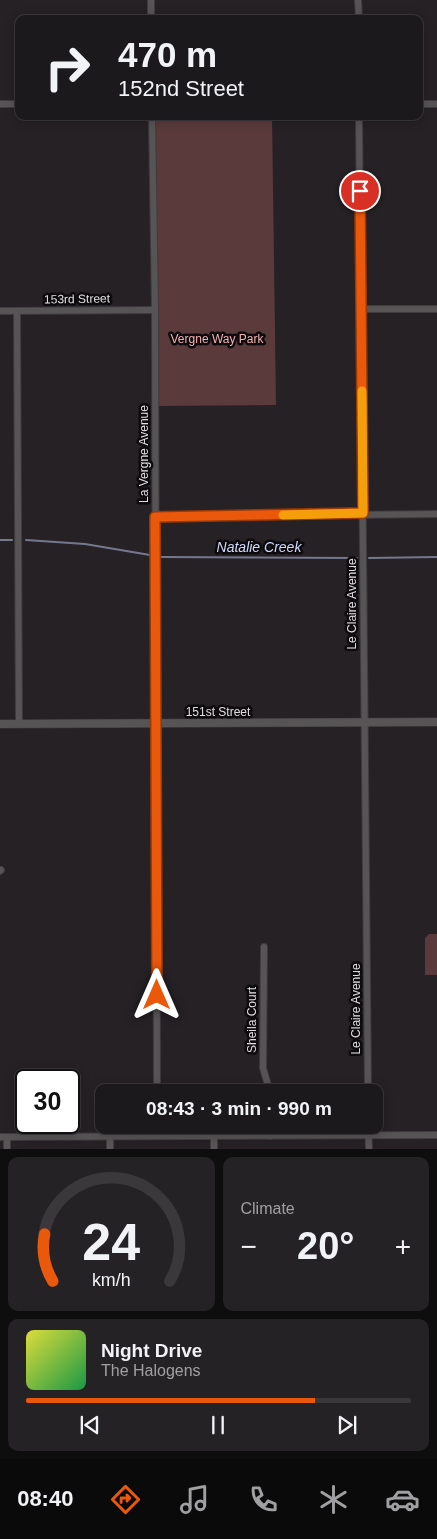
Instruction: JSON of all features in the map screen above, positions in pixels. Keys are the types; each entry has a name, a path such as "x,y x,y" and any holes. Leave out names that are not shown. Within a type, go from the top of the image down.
{"street":[{"path":"151,0 152,15"},
{"path":"358,0 358,15"},
{"path":"0,104 15,104"},
{"path":"423,104 437,104"},
{"name":"La Vergne Avenue","path":"152,120 155,310 157,1084"},
{"name":"Le Claire Avenue","path":"359,120 368,1084"},
{"path":"361,309 437,309"},
{"name":"153rd Street","path":"0,311 155,310"},
{"path":"16,311 19,724"},
{"path":"155,517 363,513 437,514"},
{"name":"151st Street","path":"0,724 437,722"},
{"name":"Sheila Court","path":"264,947 263,1068 268,1084"},
{"path":"368,1135 368,1149"},
{"path":"7,1149 4,1138 437,1135"},
{"path":"110,1136 110,1149"},
{"path":"214,1136 214,1149"}],"green space":[{"name":"Vergne Way Park","path":"155,120 272,120 276,405 159,406"},
{"path":"429,934 437,934 437,975 425,975 425,938"}],"waterway":[{"name":"Natalie Creek","path":"0,540 12,540"},
{"name":"Natalie Creek","path":"26,540 85,544 150,555"},
{"name":"Natalie Creek","path":"161,557 357,558"},
{"name":"Natalie Creek","path":"369,558 437,557"}],"slow traffic":[{"path":"283,515 363,513 362,391"}],"route":[{"path":"157,995 155,517 363,513 360,191"}]}
